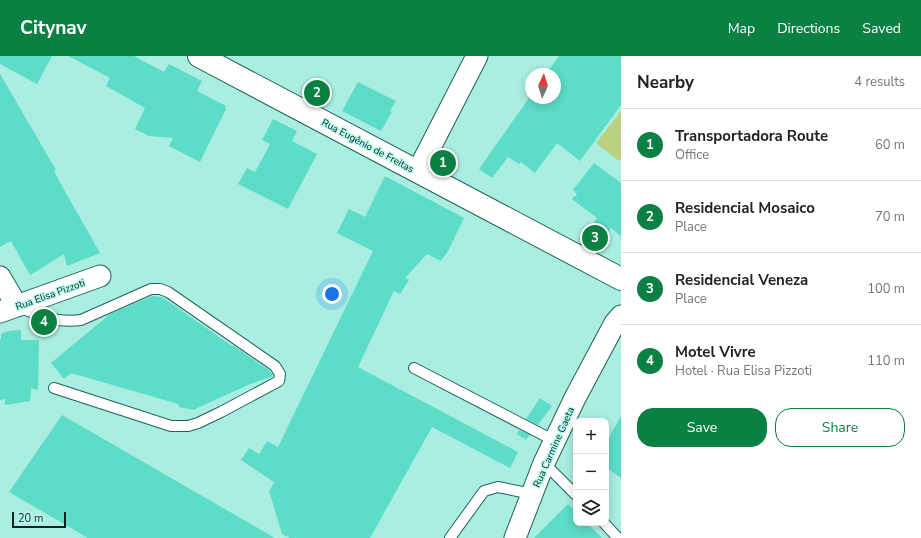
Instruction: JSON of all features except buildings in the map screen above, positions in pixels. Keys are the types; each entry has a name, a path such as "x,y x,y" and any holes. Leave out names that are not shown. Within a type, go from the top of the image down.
{"street":[{"name":"Rua Eugênio de Freitas","path":"199,56 621,279"},
{"path":"418,171 477,56"},
{"path":"0,276 8,309"},
{"name":"Rua Elisa Pizzoti","path":"8,309 100,276"},
{"name":"Rua Carmine Gaeta","path":"519,536 532,494 544,463 575,398 615,323 621,316"}],"lane":[{"path":"8,309 60,321 81,320 151,289 160,289 168,292 275,366 280,374 279,381 227,409 198,423 180,427 171,426 54,388"},
{"path":"414,368 555,441"},
{"path":"544,463 573,492"},
{"path":"450,538 484,491 498,487 532,494"},
{"path":"607,526 618,538"}],"green space":[{"path":"621,111 621,159 619,161 596,143"}],"place":[{"name":"Residencial Mosaico","path":"317,93"},
{"name":"Transportadora Route","path":"443,163"},
{"name":"Residencial Veneza","path":"595,238"},
{"name":"Motel Vivre","path":"44,322"}]}
